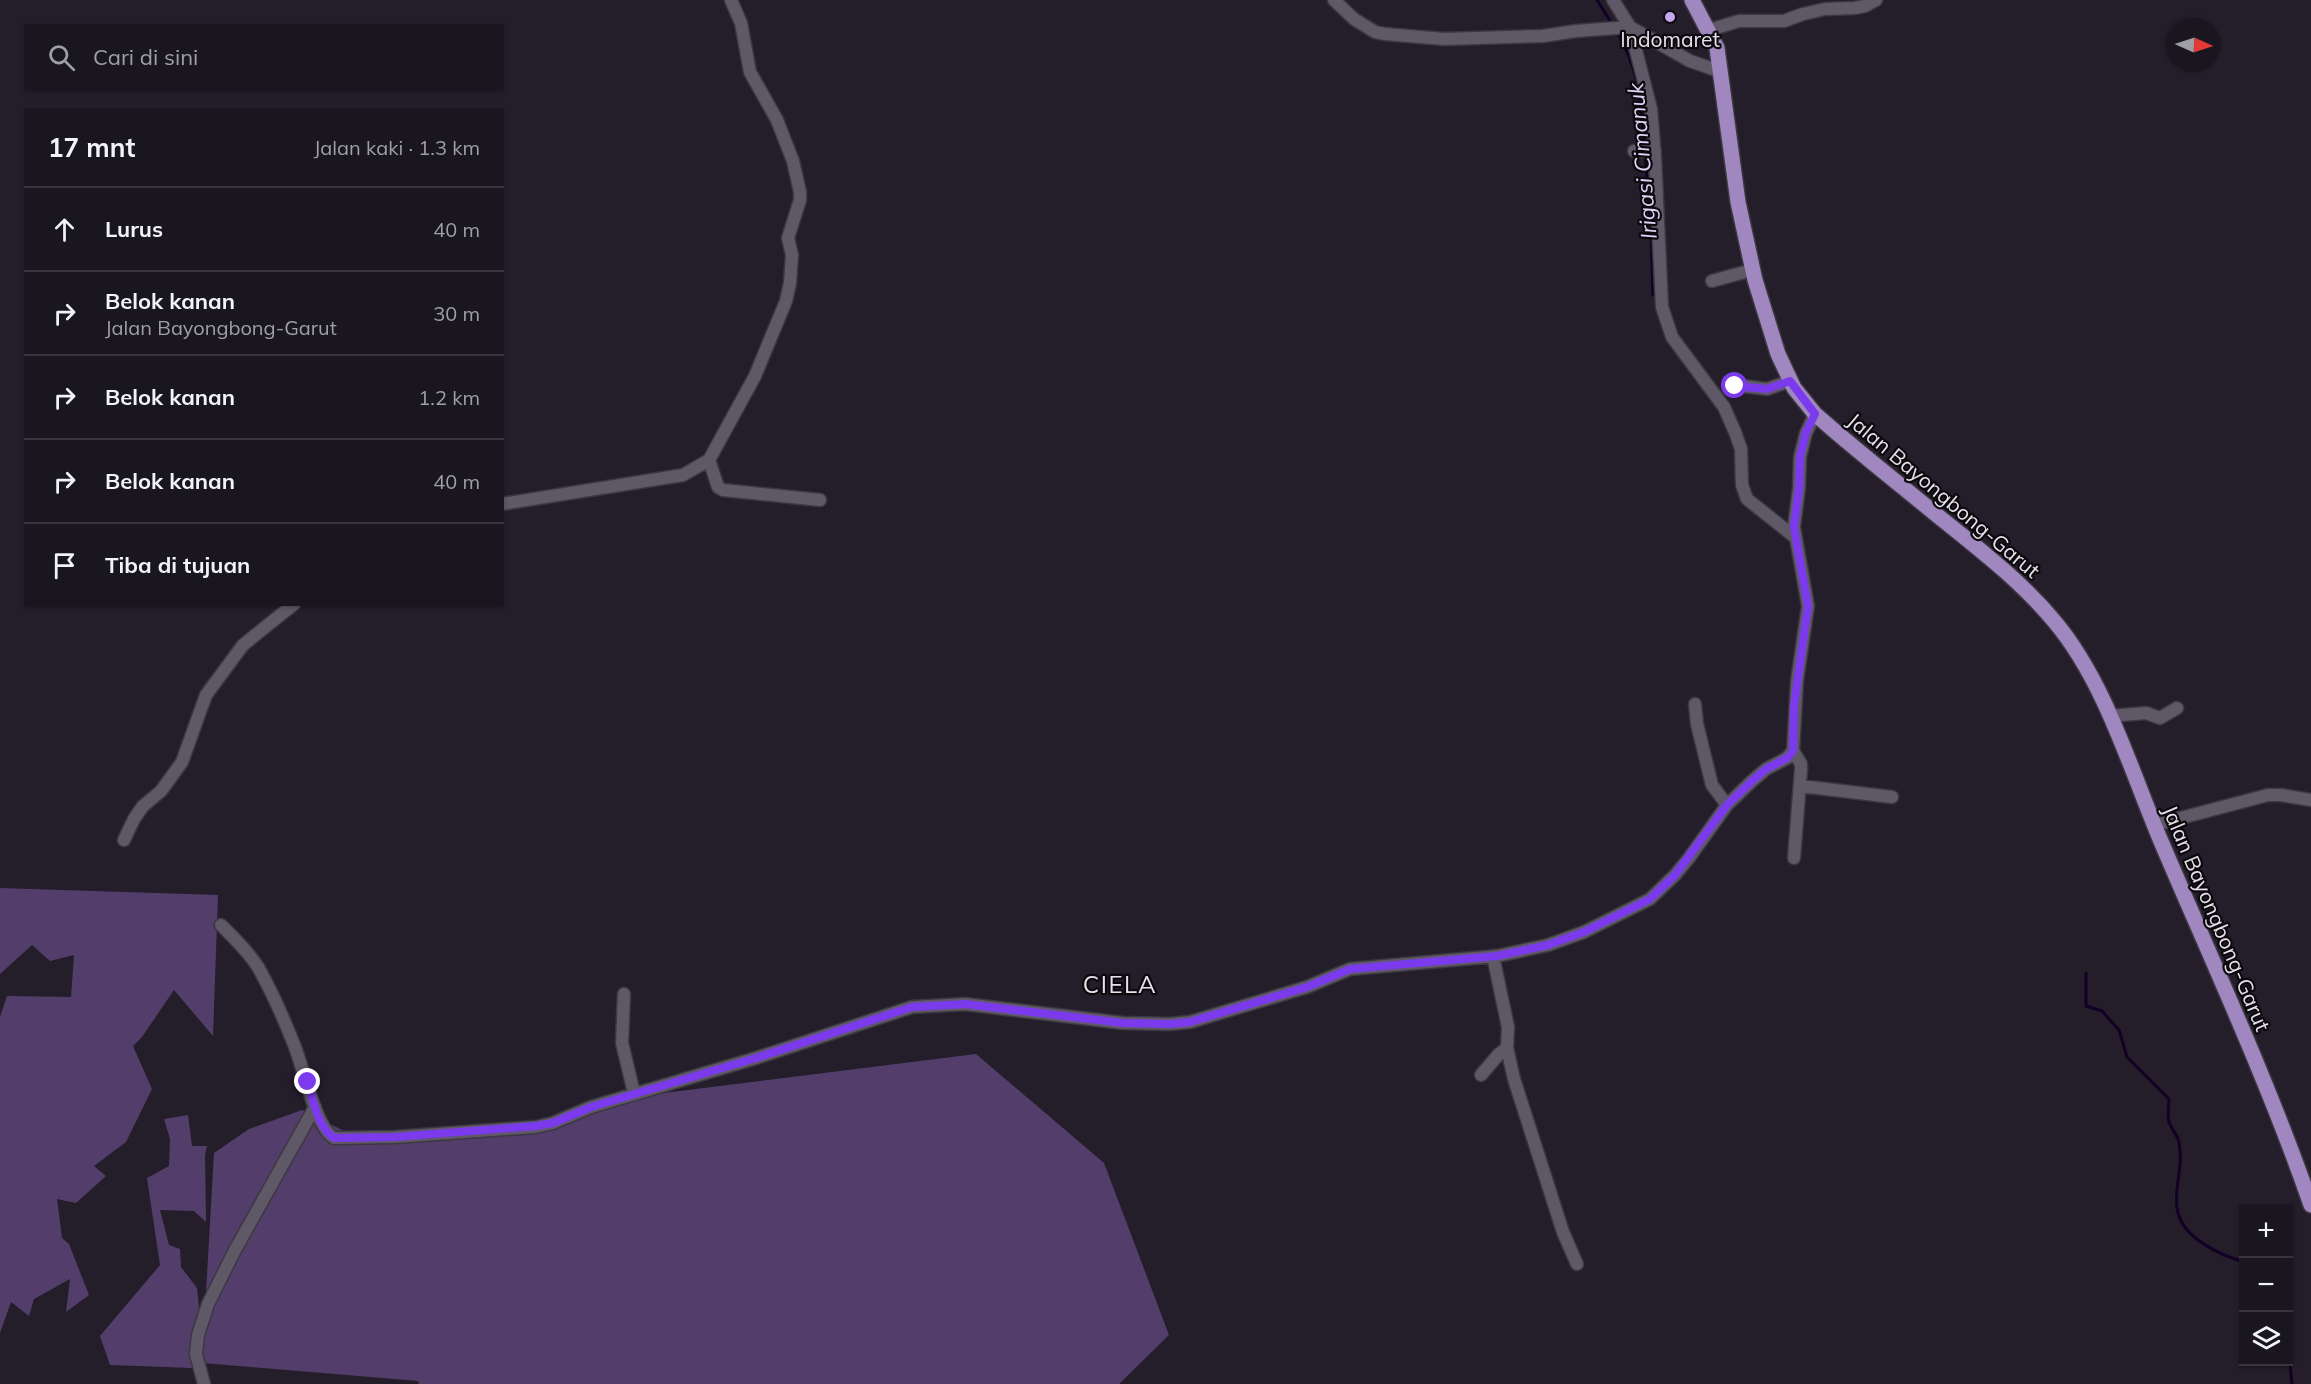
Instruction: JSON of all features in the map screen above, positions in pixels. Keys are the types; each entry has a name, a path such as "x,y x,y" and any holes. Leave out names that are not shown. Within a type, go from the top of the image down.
{"main road":[{"name":"Jalan Bayongbong-Garut","path":"1692,0 1717,48 1738,202 1752,270 1778,354 1790,381 1815,414 2014,578 2056,624 2069,642 2109,716 2268,1089 2311,1205"}],"street":[{"path":"504,504 683,475 709,460 755,376 786,301 792,255 788,238 800,200 800,192 793,161 777,120 750,72 741,22 731,0"},
{"path":"1334,0 1354,19 1375,32 1385,34 1444,39 1543,36 1628,27 1690,61 1719,71"},
{"path":"1613,0 1628,27 1651,109 1645,151 1665,319 1672,337 1724,407 1741,449 1742,485 1747,499 1795,533"},
{"path":"1709,30 1739,21 1784,21 1825,9 1865,6 1876,0"},
{"path":"1712,281 1752,270"},
{"path":"1735,386 1767,389 1790,381"},
{"path":"1794,858 1801,764 1793,751 1794,706 1808,606 1795,533 1795,508 1799,488 1800,457 1806,432 1815,414"},
{"path":"709,460 718,487 723,490 820,500"},
{"path":"124,840 143,806 161,791 183,762 206,694 243,645 292,606"},
{"path":"1695,704 1697,724 1712,785 1727,805"},
{"path":"2109,716 2146,713 2160,718 2177,708"},
{"path":"221,925 257,966 293,1040 315,1107 329,1135 334,1138 395,1137 536,1126 553,1123 591,1107 634,1093 756,1058 912,1007 965,1004 1123,1023 1170,1024 1190,1022 1307,987 1350,969 1492,956 1548,945 1579,934 1650,899 1675,875 1727,805 1766,769 1787,758 1793,751"},
{"path":"1801,786 1892,797"},
{"path":"2154,825 2268,795 2311,800"},
{"path":"1492,956 1508,1027 1507,1048 1514,1079 1563,1232 1577,1264"},
{"path":"624,994 622,1043 634,1093"},
{"path":"1481,1075 1507,1048"},
{"path":"204,1384 196,1354 205,1311 234,1250 315,1107"}],"shaded area":[{"path":"0,888 218,895 213,1036 174,990 142,1037 133,1046 152,1089 126,1142 94,1166 106,1176 76,1203 57,1199 62,1238 69,1244 89,1295 66,1312 70,1279 34,1299 29,1316 11,1302 0,1333 0,1017 7,996 71,997 74,955 50,961 32,945 0,974"},
{"path":"976,1054 1104,1163 1169,1335 1119,1384 419,1384 418,1381 202,1363 214,1153 249,1129 302,1110 358,1138 553,1123 656,1094"},
{"path":"188,1115 192,1146 207,1146 205,1155 206,1222 194,1211 160,1210 169,1245 180,1249 181,1267 197,1288 200,1317 192,1368 110,1365 100,1336 160,1265 147,1178 169,1166 170,1139 164,1119"}],"waterway":[{"name":"Irigasi Cimanuk","path":"1597,0 1612,24"},
{"name":"Irigasi Cimanuk","path":"1617,32 1625,46 1635,74 1644,147"},
{"name":"Irigasi Cimanuk","path":"1645,153 1653,295"},
{"path":"2086,973 2086,1006 2102,1011 2119,1030 2127,1057 2169,1099 2168,1120 2178,1138 2179,1146 2176,1198 2182,1222 2188,1231 2205,1245 2239,1260"},
{"path":"2290,1366 2292,1384"}],"place":[{"name":"Indomaret","path":"1670,17"}],"district":[{"name":"CIELA","path":"1120,984"}],"route":[{"path":"308,1082 315,1107 329,1135 334,1138 395,1137 536,1126 553,1123 591,1107 634,1093 756,1058 912,1007 965,1004 1123,1023 1190,1022 1307,987 1350,969 1497,956 1548,945 1584,932 1650,899 1689,858 1727,805 1766,769 1787,758 1793,751 1794,706 1808,606 1794,527 1795,508 1799,488 1800,457 1806,432 1815,414 1790,381 1767,389 1735,386"}]}
